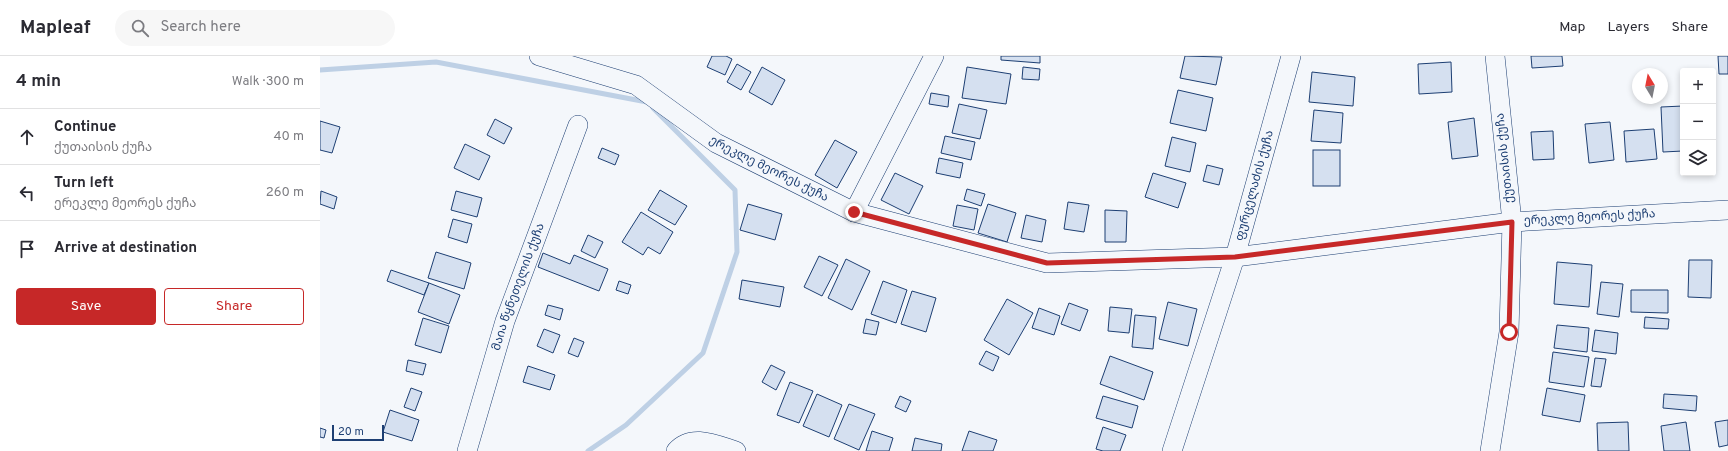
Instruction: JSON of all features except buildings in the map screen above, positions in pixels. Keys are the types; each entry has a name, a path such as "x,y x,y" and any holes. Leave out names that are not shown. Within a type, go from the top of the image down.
{"street":[{"name":"ერეკლე მეორეს ქუჩა","path":"539,56 636,85 716,143 854,212 1047,263 1235,257 1512,222 1728,210"},
{"path":"854,212 934,56"},
{"name":"ფურცელაძის ქუჩა","path":"1172,451 1235,257 1291,56"},
{"name":"ქუთაისის ქუჩა","path":"1490,451 1509,332 1512,222 1495,56"},
{"name":"მაია წყნეთელის ქუჩა","path":"467,451 506,321 578,125"},
{"path":"676,451 681,446 698,440 736,451"}],"waterway":[{"path":"320,70 436,62 647,102"},
{"path":"588,451 626,425 703,353 737,252 735,190 653,108"}],"route":[{"path":"854,212 1047,263 1235,257 1512,222 1509,332"}]}
